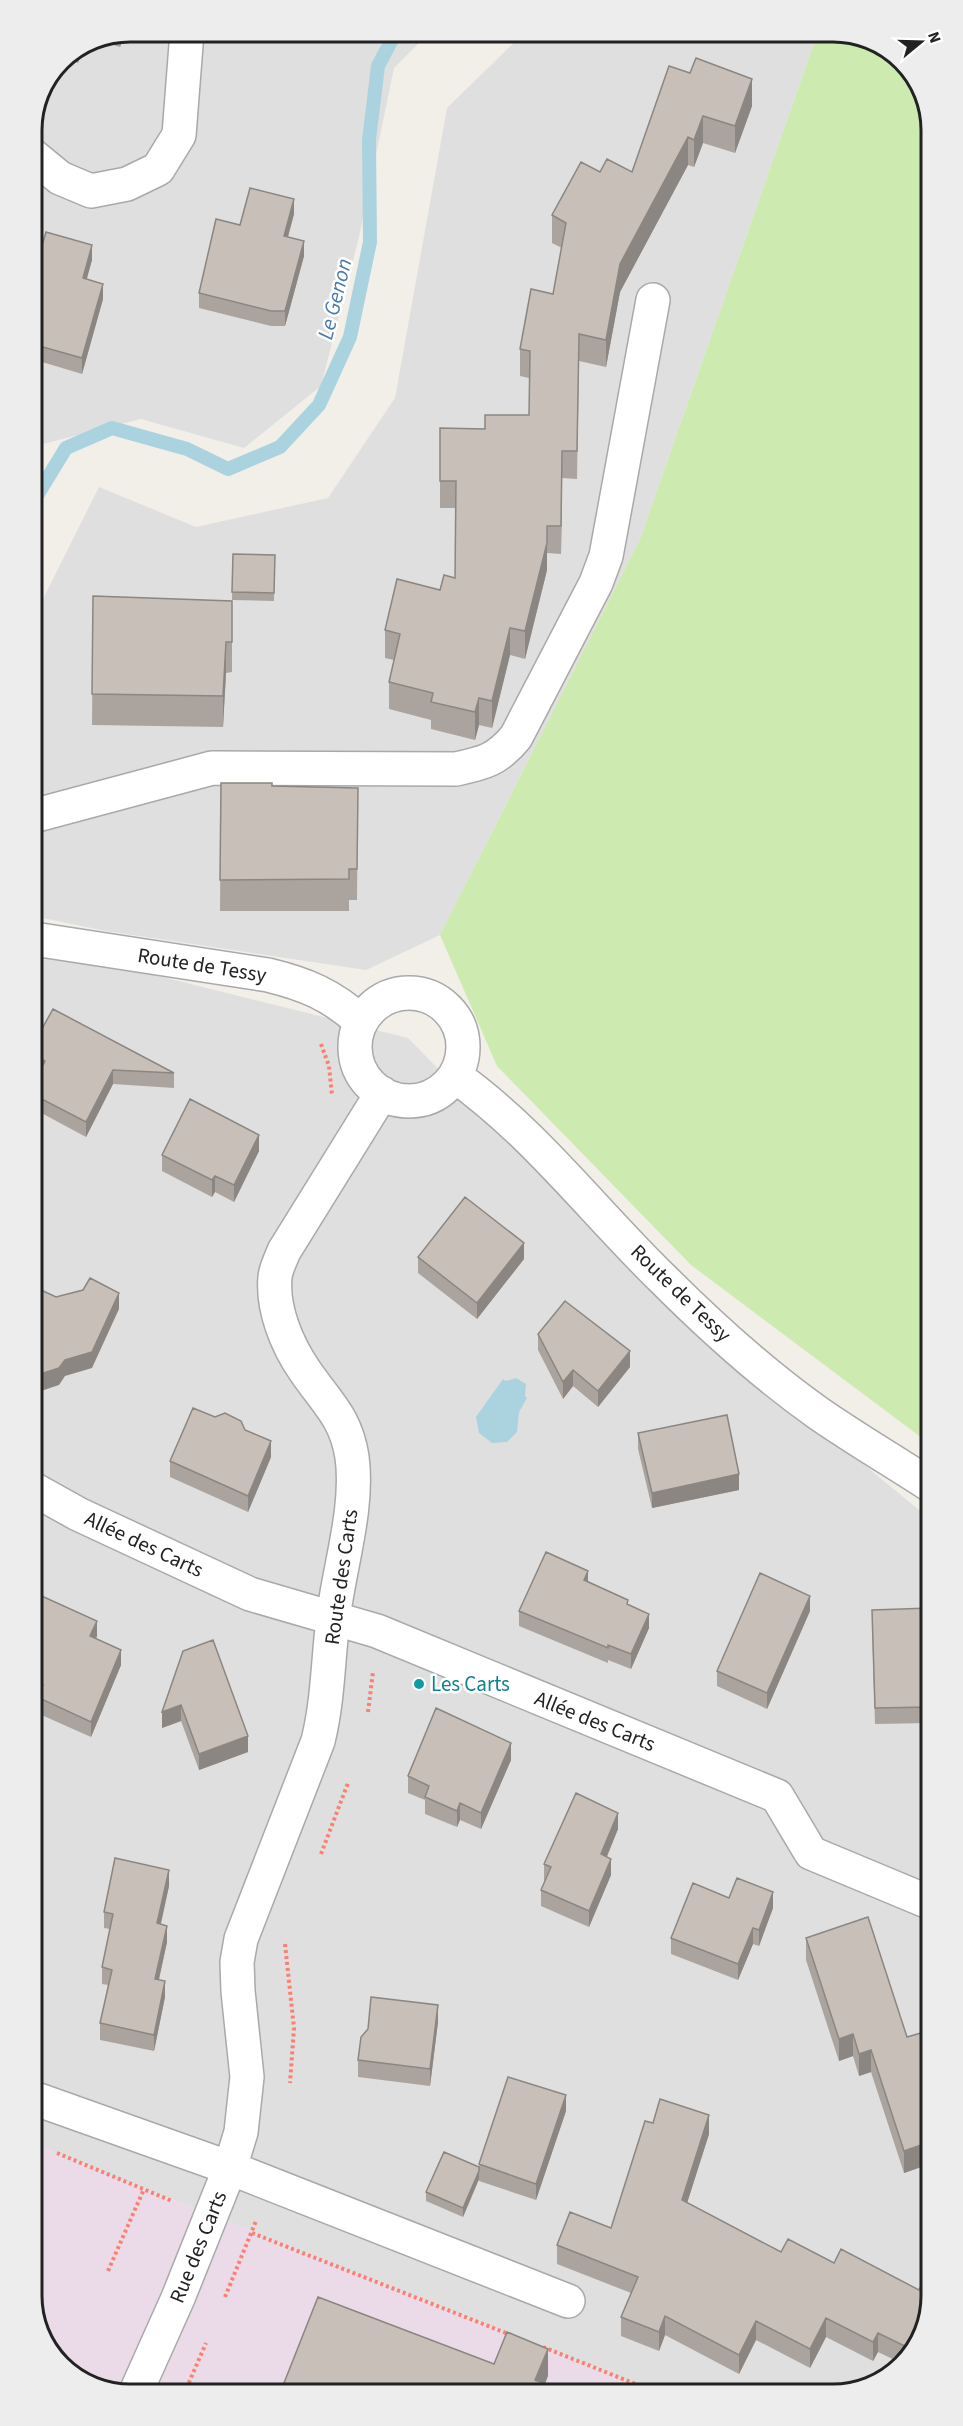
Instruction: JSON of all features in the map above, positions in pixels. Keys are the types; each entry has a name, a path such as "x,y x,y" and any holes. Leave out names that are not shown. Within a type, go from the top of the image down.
{"street":[{"path":"42,163 60,178 91,191 127,184 158,169 179,135 186,42"},
{"path":"42,814 212,768 456,769 484,763 502,753 521,727 596,583 606,556 653,300"},
{"name":"Route de Tessy","path":"42,940 294,981 330,996 360,1021"},
{"path":"407,993 426,995 443,1005 456,1020 463,1038 462,1058 455,1076 442,1090 425,1099 407,1101 389,1098 374,1089 362,1075 356,1058 355,1041 360,1021 371,1008 387,997 407,993"},
{"name":"Route de Tessy","path":"455,1076 508,1118 562,1169 662,1278 740,1350 818,1413 921,1479"},
{"name":"Route des Carts","path":"246,2094 246,2060 237,1962 241,1939 318,1741 323,1720 333,1619 353,1491 352,1459 346,1430 333,1405 305,1372 286,1336 277,1306 275,1276 284,1251 382,1093"},
{"name":"Allée des Carts","path":"42,1494 78,1514 250,1594 377,1630 777,1796 811,1853 921,1899"},
{"name":"Rue des Carts","path":"139,2384 178,2298 230,2168 241,2132 246,2094"},
{"path":"42,2101 230,2168 568,2301"}],"path":[{"path":"47,2149 174,2202"},
{"path":"108,2271 144,2189"},
{"path":"252,2233 519,2338"},
{"path":"542,2347 635,2384"}],"shaded area":[{"path":"130,42 420,42 394,68 359,237 321,386 244,448 141,419 42,444 42,124 51,91 60,76 72,64 96,49"},
{"path":"515,42 814,42 640,539 440,935 366,970 106,931 42,918 42,601 99,487 196,527 328,498 395,398 447,108"},
{"path":"42,947 408,1038 671,1306 921,1512 921,2296 918,2319 906,2345 887,2366 861,2379 845,2383 636,2384 42,2147"},
{"path":"42,2147 636,2384 124,2384 96,2377 76,2366 57,2345 51,2335 43,2308"}],"green space":[{"path":"814,42 839,42 867,49 887,60 891,64 891,72 899,72 903,76 916,102 921,130 921,1437 691,1265 497,1066 440,935 640,539"}],"water":[{"path":"516,1378 526,1384 525,1396 527,1398 519,1412 517,1432 507,1442 492,1443 479,1433 476,1417 503,1379 506,1381"}],"building":[{"path":"696,58 752,79 735,126 703,116 694,140 688,137 620,264 606,340 579,334 577,451 562,451 561,526 547,526 547,543 525,631 510,628 492,701 479,698 475,712 431,702 433,693 389,682 400,634 385,630 397,579 440,590 444,575 455,578 456,481 440,481 440,428 485,429 485,415 529,415 530,351 520,349 531,289 553,294 566,223 552,215 581,162 600,172 607,159 632,172 669,66 690,73"},
{"path":"250,188 294,199 284,236 304,241 285,311 271,311 199,293 216,219 240,225"},
{"path":"46,232 92,245 83,278 103,284 82,358 42,347 42,246"},
{"path":"233,554 275,555 274,593 232,592"},
{"path":"93,596 232,601 232,642 226,642 223,696 92,694"},
{"path":"221,783 272,783 272,786 358,788 357,869 349,869 349,879 220,880"},
{"path":"53,1009 174,1073 113,1070 86,1122 42,1099 42,1067 45,1061 42,1059 42,1029"},
{"path":"190,1099 259,1135 234,1185 215,1176 212,1180 162,1155"},
{"path":"465,1197 524,1243 477,1303 418,1257"},
{"path":"90,1278 119,1293 92,1352 65,1360 59,1368 42,1373 42,1290 56,1297 83,1290"},
{"path":"565,1301 630,1351 598,1391 573,1370 563,1382 538,1334"},
{"path":"193,1408 215,1417 225,1413 241,1421 245,1430 271,1441 248,1496 170,1461"},
{"path":"727,1415 739,1474 652,1493 638,1433"},
{"path":"546,1552 588,1571 584,1580 628,1600 627,1604 649,1614 631,1654 608,1645 608,1648 519,1611"},
{"path":"760,1573 810,1596 767,1693 717,1671"},
{"path":"42,1596 97,1621 90,1636 121,1650 91,1722 42,1699"},
{"path":"921,1608 921,1707 875,1708 872,1610"},
{"path":"213,1640 248,1736 199,1754 181,1705 162,1712 183,1651"},
{"path":"436,1708 511,1743 481,1813 460,1803 457,1811 425,1797 429,1786 408,1776"},
{"path":"576,1793 618,1813 601,1854 611,1859 589,1911 541,1890 551,1867 544,1864"},
{"path":"115,1858 169,1870 157,1923 167,1926 155,1979 165,1981 154,2035 100,2023 112,1970 102,1967 113,1914 104,1912"},
{"path":"737,1878 773,1892 759,1930 753,1928 738,1964 671,1938 693,1883 729,1898"},
{"path":"868,1917 907,2037 921,2033 921,2145 904,2151 871,2050 859,2054 853,2034 839,2039 806,1938"},
{"path":"371,1997 438,2005 430,2069 358,2060 361,2037 368,2029"},
{"path":"508,2077 566,2095 536,2184 479,2164"},
{"path":"660,2099 709,2115 682,2200 781,2252 788,2239 834,2263 841,2249 919,2290 921,2286 918,2319 905,2346 878,2333 873,2342 826,2318 810,2349 756,2321 739,2355 665,2316 659,2332 621,2317 638,2277 557,2245 570,2212 611,2228 645,2121 653,2123"},
{"path":"444,2152 479,2167 463,2208 426,2192"},
{"path":"318,2297 494,2364 507,2332 548,2349 535,2380 546,2384 284,2384"}],"waterway":[{"name":"Le Genon","path":"42,487 66,448 112,428 187,449 228,469 280,447 319,405 350,337 370,242 369,140 378,66 391,42"}],"place":[{"name":"Les Carts","path":"419,1684"}]}
